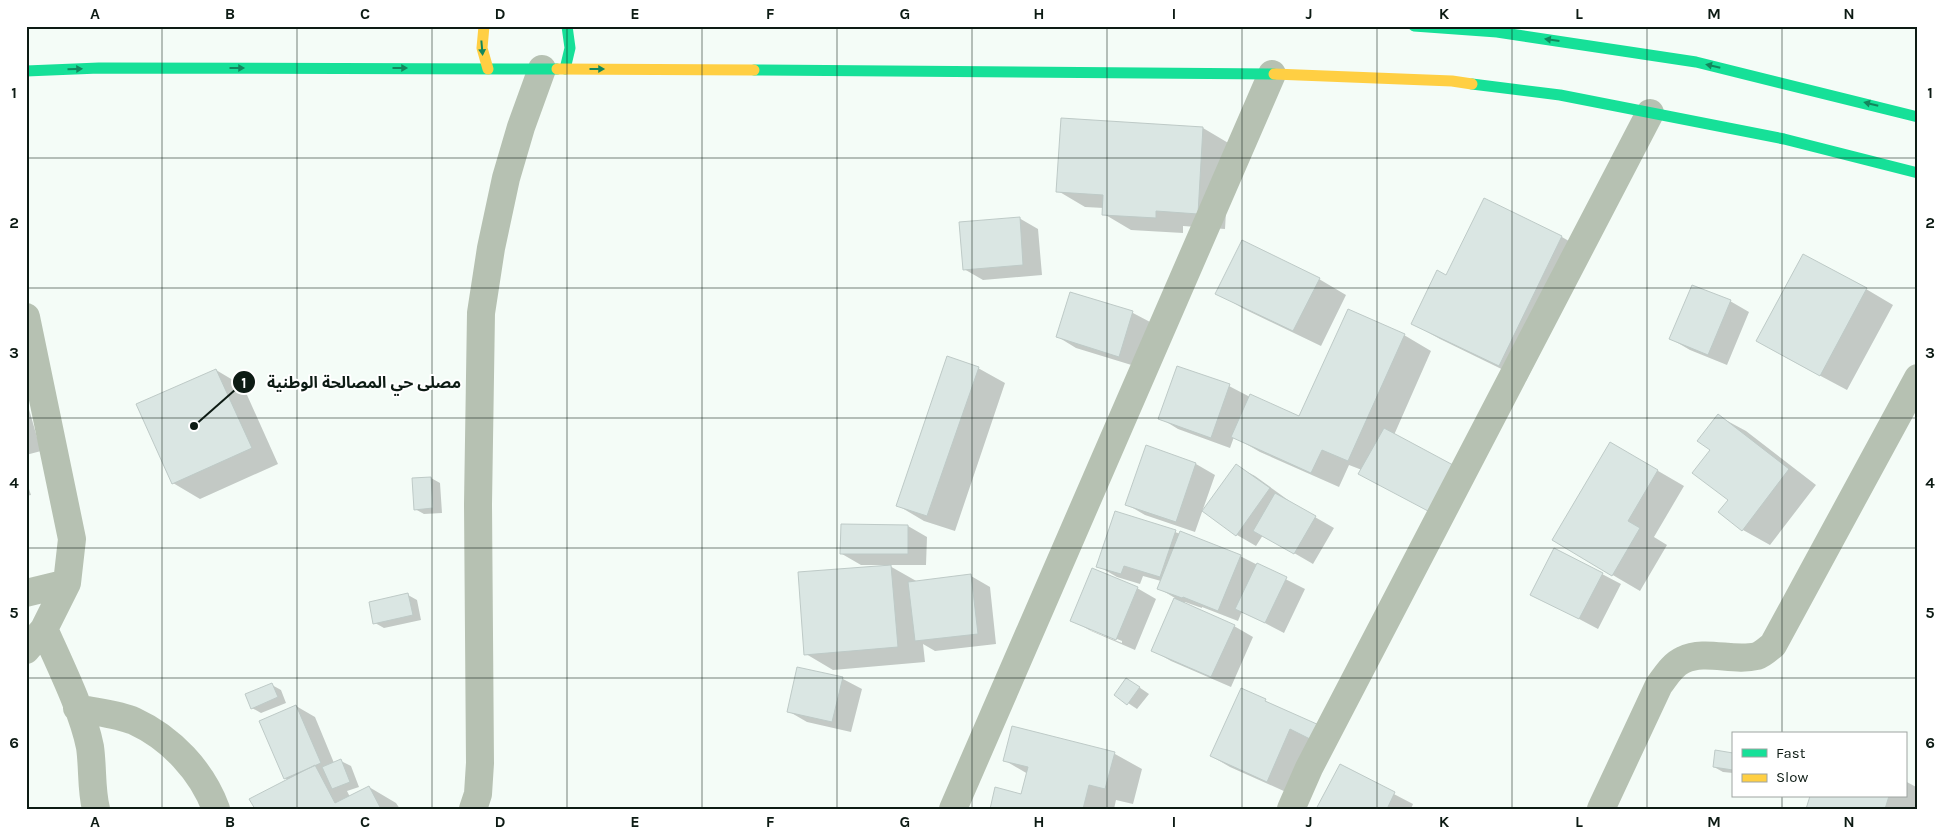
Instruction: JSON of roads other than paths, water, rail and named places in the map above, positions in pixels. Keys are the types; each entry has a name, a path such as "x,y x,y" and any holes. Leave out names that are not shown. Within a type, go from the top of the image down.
{"main road":[{"path":"484,26 481,49 488,69"},
{"path":"554,69 570,57 571,44 567,26"},
{"path":"1414,26 1497,32 1696,62 1918,116"},
{"path":"26,71 99,68 554,69 1272,74 1452,81 1560,95 1784,139 1918,173"}],"street":[{"path":"473,809 478,794 480,763 478,504 481,313 491,248 506,178 521,127 554,69"},
{"path":"953,809 1272,74"},
{"path":"1291,809 1309,768 1650,113"},
{"path":"26,317 72,539 67,583 44,628 26,650"},
{"path":"1601,809 1659,685 1671,668 1683,660 1697,656 1741,658 1759,656 1773,645 1918,378"},
{"path":"26,592 67,583"},
{"path":"44,628 78,708 90,747 96,809"},
{"path":"78,708 133,721 161,738 186,758 212,796 216,809"}],"place":[{"name":"مصلى حي المصالحة الوطنية","path":"194,426"}]}
